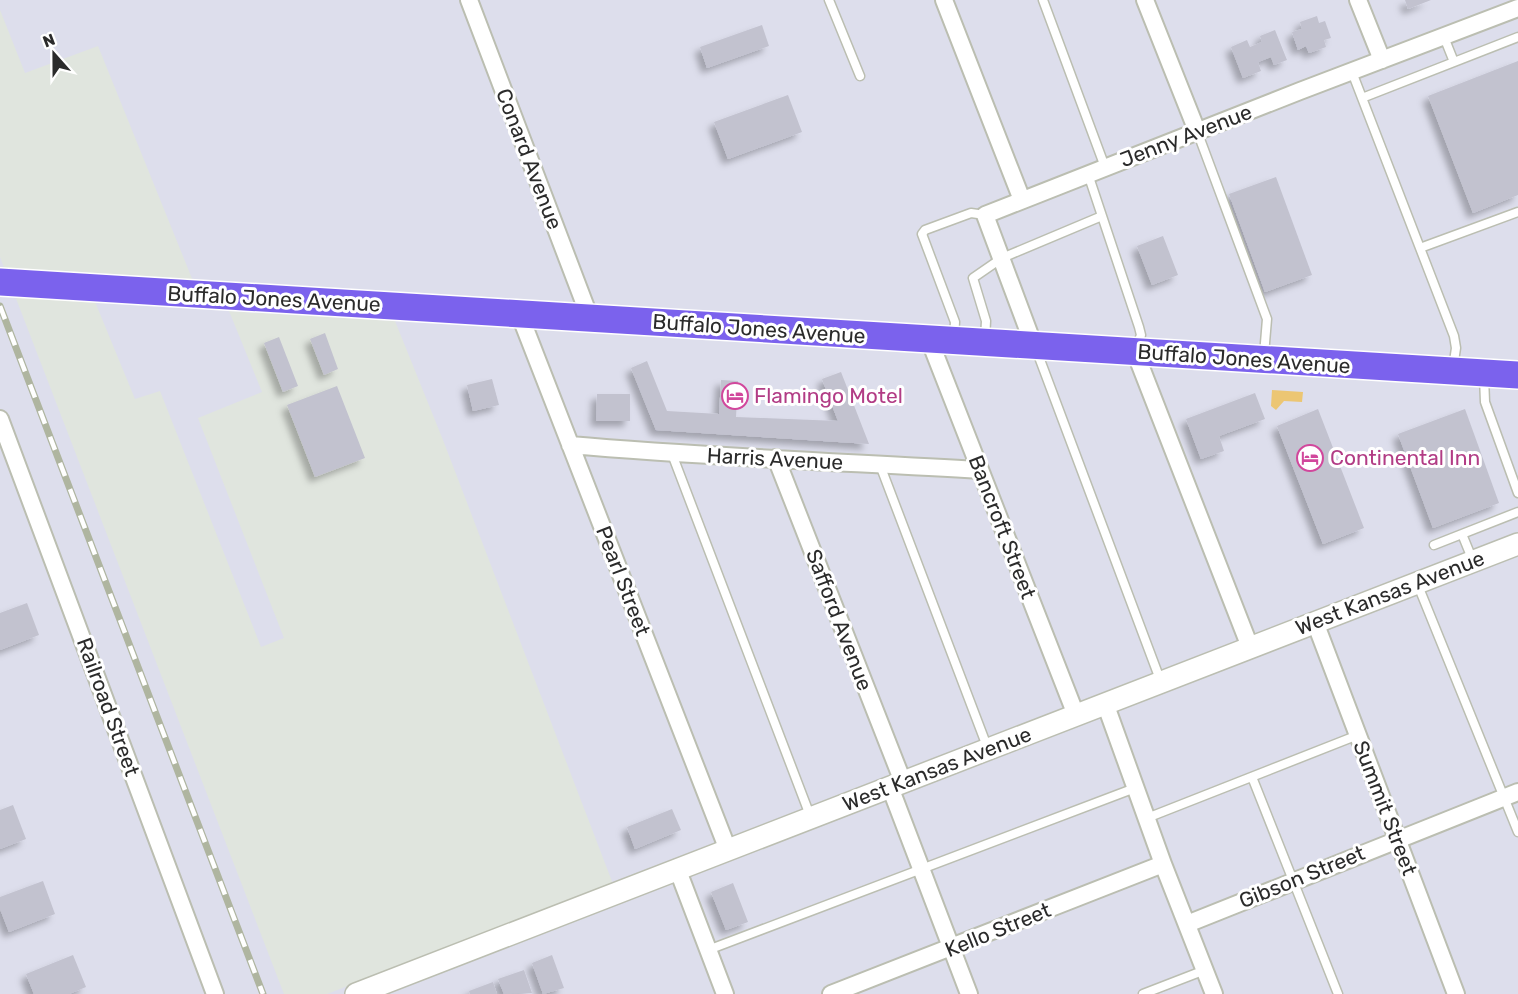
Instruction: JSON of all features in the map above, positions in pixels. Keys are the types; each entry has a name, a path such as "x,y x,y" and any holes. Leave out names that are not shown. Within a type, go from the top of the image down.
{"main road":[{"name":"Buffalo Jones Avenue","path":"0,282 1518,375"}],"street":[{"name":"Conard Avenue","path":"469,0 590,318"},
{"path":"944,0 1022,200"},
{"path":"1145,0 1197,131"},
{"path":"1358,0 1382,60"},
{"name":"Jenny Avenue","path":"985,215 1518,8"},
{"path":"985,215 1034,346"},
{"name":"Pearl Street","path":"519,313 728,850"},
{"name":"Bancroft Street","path":"942,340 980,470 1076,715"},
{"path":"1135,352 1250,647"},
{"name":"Railroad Street","path":"0,419 215,994"},
{"name":"Harris Avenue","path":"570,445 672,454 980,470"},
{"name":"Safford Avenue","path":"776,458 896,785 921,869 969,994"},
{"name":"West Kansas Avenue","path":"356,994 1518,544"},
{"name":"Summit Street","path":"1315,622 1456,994"},
{"path":"1105,703 1163,864 1214,994"},
{"name":"Gibson Street","path":"1187,924 1511,795"},
{"name":"Kello Street","path":"842,992 1163,864"},
{"path":"677,868 725,994"}],"lane":[{"path":"829,0 860,76"},
{"path":"1043,0 1105,167"},
{"path":"1444,37 1454,62"},
{"path":"1362,98 1518,37"},
{"path":"1352,72 1454,336 1456,348 1453,371"},
{"path":"1197,131 1267,319 1264,360"},
{"path":"1088,174 1139,327 1141,336 1135,352"},
{"path":"1420,249 1518,212"},
{"path":"942,340 955,322 922,234 924,230 971,213 985,215"},
{"path":"985,343 986,321 973,278 1002,258 1102,216"},
{"path":"1034,346 1161,682"},
{"path":"1484,373 1485,402 1518,493"},
{"path":"672,454 811,818"},
{"path":"879,464 988,749"},
{"path":"1434,544 1518,512"},
{"path":"1462,534 1473,561"},
{"path":"1417,583 1511,795 1518,832"},
{"path":"1147,818 1358,735"},
{"path":"1252,777 1338,994"},
{"path":"708,950 1135,788"},
{"path":"1143,994 1205,970"}],"shaded area":[{"path":"0,10 25,73 98,46 193,281 84,275 135,399 160,391 261,647 284,638 198,418 262,392 229,311 395,321 613,884 327,994 284,994 0,257"},
{"path":"1272,390 1303,392 1302,402 1284,401 1276,410 1271,406"}],"building":[{"path":"1405,0 1431,0 1408,9"},
{"path":"1317,16 1319,23 1325,21 1331,38 1324,40 1326,47 1309,53 1306,46 1298,50 1292,32 1302,29 1300,22"},
{"path":"762,25 769,46 707,68 700,47"},
{"path":"1275,30 1287,60 1274,65 1271,57 1258,62 1261,71 1243,78 1231,47 1247,40 1250,47 1262,42 1260,36"},
{"path":"1518,61 1518,195 1473,213 1428,96"},
{"path":"788,95 802,132 728,159 714,122"},
{"path":"1276,177 1312,275 1265,292 1229,194"},
{"path":"1163,236 1178,275 1152,285 1137,246"},
{"path":"325,333 338,369 324,375 310,339"},
{"path":"279,337 298,386 283,392 264,343"},
{"path":"647,361 667,411 719,414 721,380 738,381 736,417 838,421 822,379 841,372 869,444 656,430 631,368"},
{"path":"492,379 499,405 473,411 467,385"},
{"path":"337,386 365,458 315,477 287,405"},
{"path":"1255,393 1265,419 1219,436 1224,451 1201,459 1186,419"},
{"path":"597,394 630,394 630,421 596,421"},
{"path":"1318,409 1364,528 1323,544 1277,426"},
{"path":"1465,409 1499,503 1433,528 1398,434"},
{"path":"27,603 39,635 0,650 0,613"},
{"path":"13,805 26,839 0,849 0,810"},
{"path":"672,809 681,830 635,849 627,827"},
{"path":"43,881 55,914 9,932 0,909 0,897"},
{"path":"733,883 748,922 726,930 711,892"},
{"path":"73,955 86,987 69,994 34,994 26,974"},
{"path":"552,955 564,988 543,994 532,963"},
{"path":"524,970 532,993 504,994 498,979"},
{"path":"493,982 497,994 470,994 469,991"}],"railway":[{"path":"0,306 263,994"}],"place":[{"name":"Flamingo Motel","path":"735,396"},
{"name":"Continental Inn","path":"1310,458"}]}
